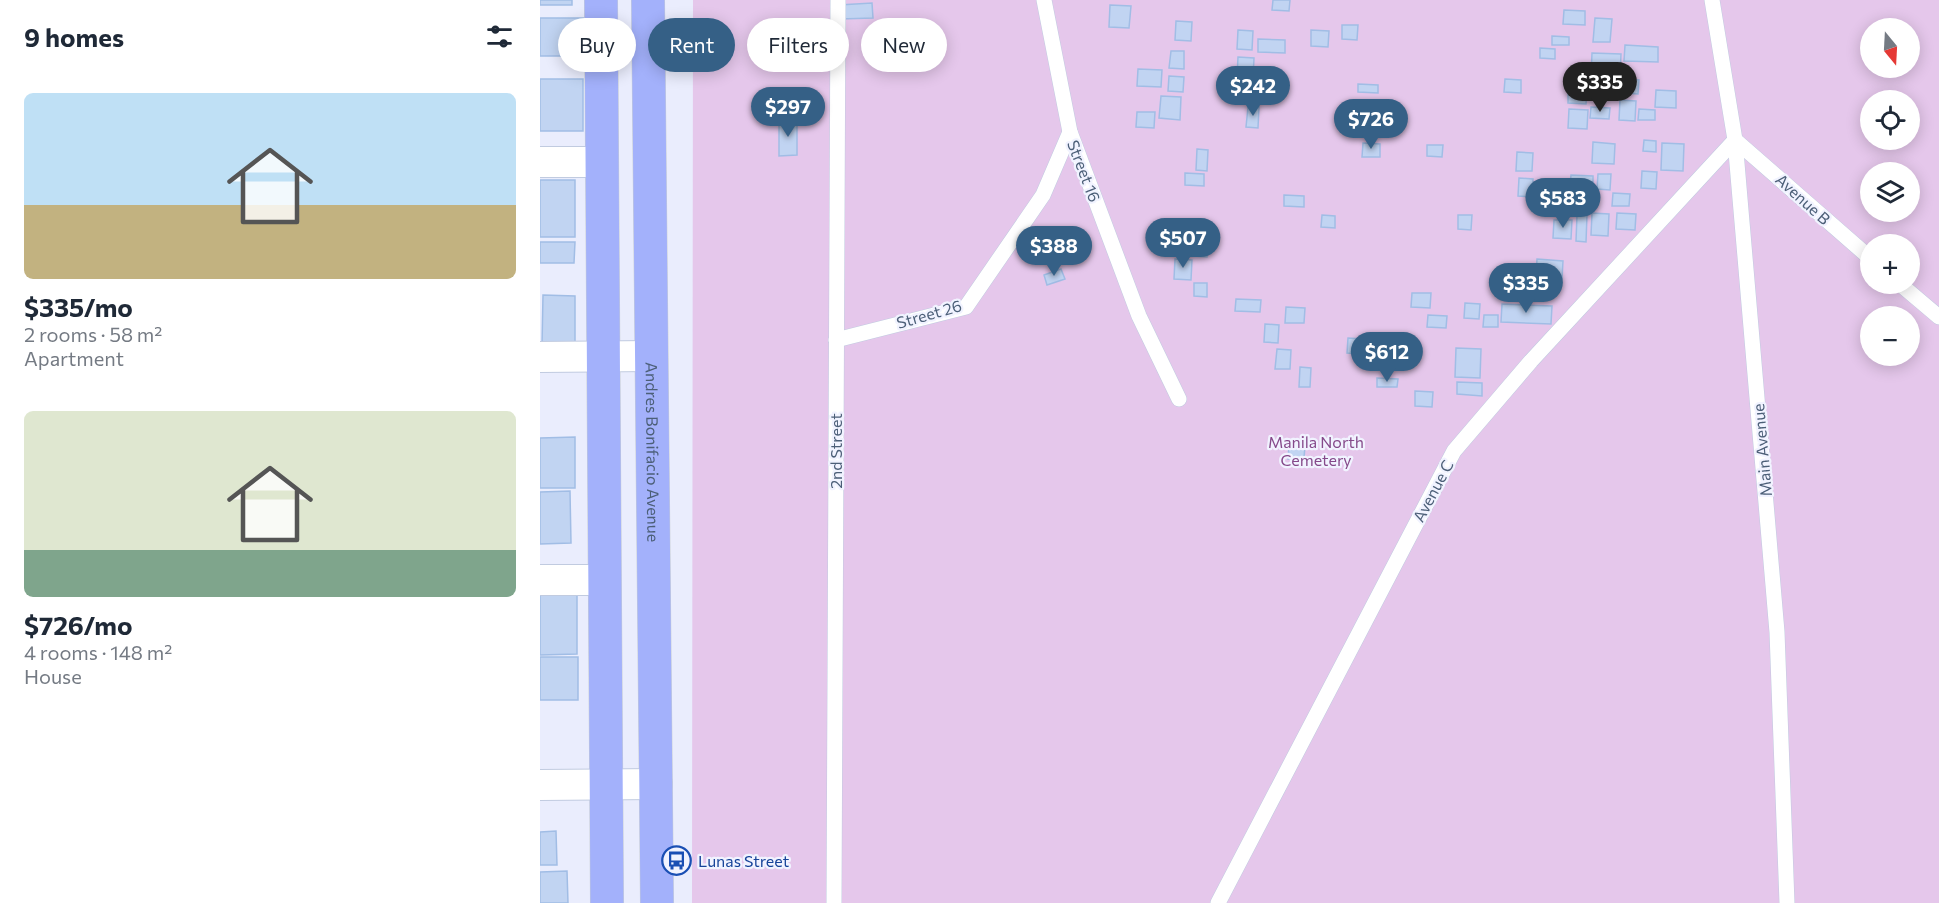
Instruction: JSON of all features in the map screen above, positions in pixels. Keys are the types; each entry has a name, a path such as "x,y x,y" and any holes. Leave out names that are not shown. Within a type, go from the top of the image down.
{"main road":[{"path":"601,0 607,903"},
{"name":"Andres Bonifacio Avenue","path":"648,0 657,903"}],"street":[{"path":"540,162 603,162"},
{"path":"540,357 652,356"},
{"path":"540,580 604,580"},
{"path":"540,785 657,784"}],"lane":[{"name":"2nd Street","path":"834,903 838,0"},
{"name":"Street 16","path":"1044,0 1070,132 1138,316 1179,399"},
{"name":"Main Avenue","path":"1712,0 1735,140 1777,632 1787,903"},
{"name":"Street 26","path":"836,340 966,307 1043,195 1070,132"},
{"name":"Avenue B","path":"1735,140 1860,249"},
{"name":"Avenue C","path":"1218,903 1454,451 1531,361 1735,140"},
{"path":"1912,294 1939,317"}],"green space":[{"name":"Manila North Cemetery","path":"693,0 1939,0 1939,903 692,903 693,72 735,72 735,18 693,18"}],"building":[{"path":"540,0 572,0 572,5 540,5"},
{"path":"1273,0 1290,0 1289,11 1272,10"},
{"path":"872,3 873,18 840,18 839,5"},
{"path":"1110,5 1131,6 1129,28 1109,27"},
{"path":"1564,10 1585,11 1585,25 1563,24"},
{"path":"540,18 558,18 558,56 540,56"},
{"path":"1595,18 1612,19 1610,42 1593,42"},
{"path":"1176,21 1192,22 1191,41 1175,40"},
{"path":"1342,25 1358,25 1357,40 1342,39"},
{"path":"1238,30 1253,31 1252,50 1237,49"},
{"path":"1311,30 1329,31 1328,47 1311,46"},
{"path":"1552,36 1569,37 1569,45 1552,45"},
{"path":"1258,39 1285,40 1285,53 1258,52"},
{"path":"1625,45 1658,47 1658,62 1624,61"},
{"path":"1540,48 1555,49 1555,59 1540,58"},
{"path":"1171,51 1184,51 1184,69 1169,68"},
{"path":"1592,53 1621,54 1620,77 1591,76"},
{"path":"1238,57 1254,58 1253,78 1237,77"},
{"path":"1138,69 1162,70 1161,87 1137,86"},
{"path":"1258,73 1275,73 1274,85 1258,85"},
{"path":"1169,76 1184,77 1183,92 1168,91"},
{"path":"540,79 583,79 583,131 540,131"},
{"path":"1505,79 1521,80 1521,93 1504,92"},
{"path":"1625,79 1639,80 1638,94 1624,93"},
{"path":"1358,84 1378,85 1378,93 1358,92"},
{"path":"1568,86 1587,87 1586,104 1568,103"},
{"path":"1253,88 1271,89 1270,98 1253,97"},
{"path":"1656,90 1676,91 1676,108 1655,107"},
{"path":"1161,96 1181,97 1180,120 1159,118"},
{"path":"1620,100 1636,101 1635,121 1619,120"},
{"path":"1248,107 1259,107 1258,128 1246,127"},
{"path":"1591,107 1610,108 1609,119 1590,118"},
{"path":"1569,109 1588,110 1587,129 1568,128"},
{"path":"1639,109 1655,110 1655,120 1638,120"},
{"path":"1137,112 1155,112 1154,128 1136,127"},
{"path":"779,120 797,120 797,155 779,156"},
{"path":"1644,140 1656,141 1656,152 1643,151"},
{"path":"1593,142 1615,144 1614,164 1592,163"},
{"path":"1363,143 1380,144 1380,157 1362,157"},
{"path":"1662,143 1684,144 1683,171 1661,170"},
{"path":"1427,145 1443,145 1442,157 1427,156"},
{"path":"1197,149 1208,150 1207,171 1196,170"},
{"path":"1517,152 1533,153 1532,171 1516,171"},
{"path":"1642,171 1657,172 1656,189 1641,188"},
{"path":"1185,173 1204,174 1204,186 1185,185"},
{"path":"1598,174 1611,174 1610,190 1597,189"},
{"path":"1571,175 1593,176 1593,189 1570,188"},
{"path":"1519,178 1533,179 1532,197 1518,196"},
{"path":"540,180 575,180 575,237 540,237"},
{"path":"1613,193 1630,194 1629,206 1612,206"},
{"path":"1284,195 1304,196 1304,207 1284,206"},
{"path":"1592,213 1609,214 1608,236 1591,235"},
{"path":"1617,213 1636,214 1635,230 1616,229"},
{"path":"1322,215 1335,216 1335,228 1321,227"},
{"path":"1458,215 1472,215 1471,230 1458,229"},
{"path":"1577,215 1587,215 1586,242 1576,241"},
{"path":"1554,220 1572,220 1571,239 1553,238"},
{"path":"1194,238 1208,239 1207,257 1194,256"},
{"path":"540,242 575,242 574,263 540,263"},
{"path":"1175,259 1192,260 1191,280 1174,279"},
{"path":"1537,259 1563,261 1562,278 1536,277"},
{"path":"1061,269 1065,279 1047,285 1044,275"},
{"path":"1194,283 1207,283 1207,297 1194,296"},
{"path":"1412,293 1431,293 1430,308 1411,307"},
{"path":"543,295 575,296 575,344 542,345"},
{"path":"1236,299 1261,300 1260,312 1235,311"},
{"path":"1465,303 1480,304 1479,319 1464,318"},
{"path":"1502,304 1552,306 1551,324 1501,322"},
{"path":"1286,307 1305,308 1304,323 1285,323"},
{"path":"1428,315 1447,316 1446,328 1427,327"},
{"path":"1484,315 1498,315 1498,327 1483,327"},
{"path":"1265,324 1279,325 1278,343 1264,342"},
{"path":"1348,338 1361,339 1361,354 1347,353"},
{"path":"1456,348 1481,349 1480,378 1455,377"},
{"path":"1277,349 1291,350 1290,369 1275,369"},
{"path":"1300,367 1311,368 1310,387 1299,387"},
{"path":"1377,378 1398,379 1397,387 1377,387"},
{"path":"1457,382 1482,383 1482,396 1457,394"},
{"path":"1415,391 1433,392 1432,407 1415,406"},
{"path":"575,437 575,488 540,488 540,438"},
{"path":"1289,445 1305,445 1304,459 1288,459"},
{"path":"570,491 571,543 540,544 540,492"},
{"path":"540,595 577,595 577,654 540,655"},
{"path":"540,657 578,657 578,700 540,700"},
{"path":"556,831 557,865 540,865 540,832"},
{"path":"567,871 568,903 540,903 540,872"}],"place":[{"name":"Lunas Street","path":"677,861"}]}
